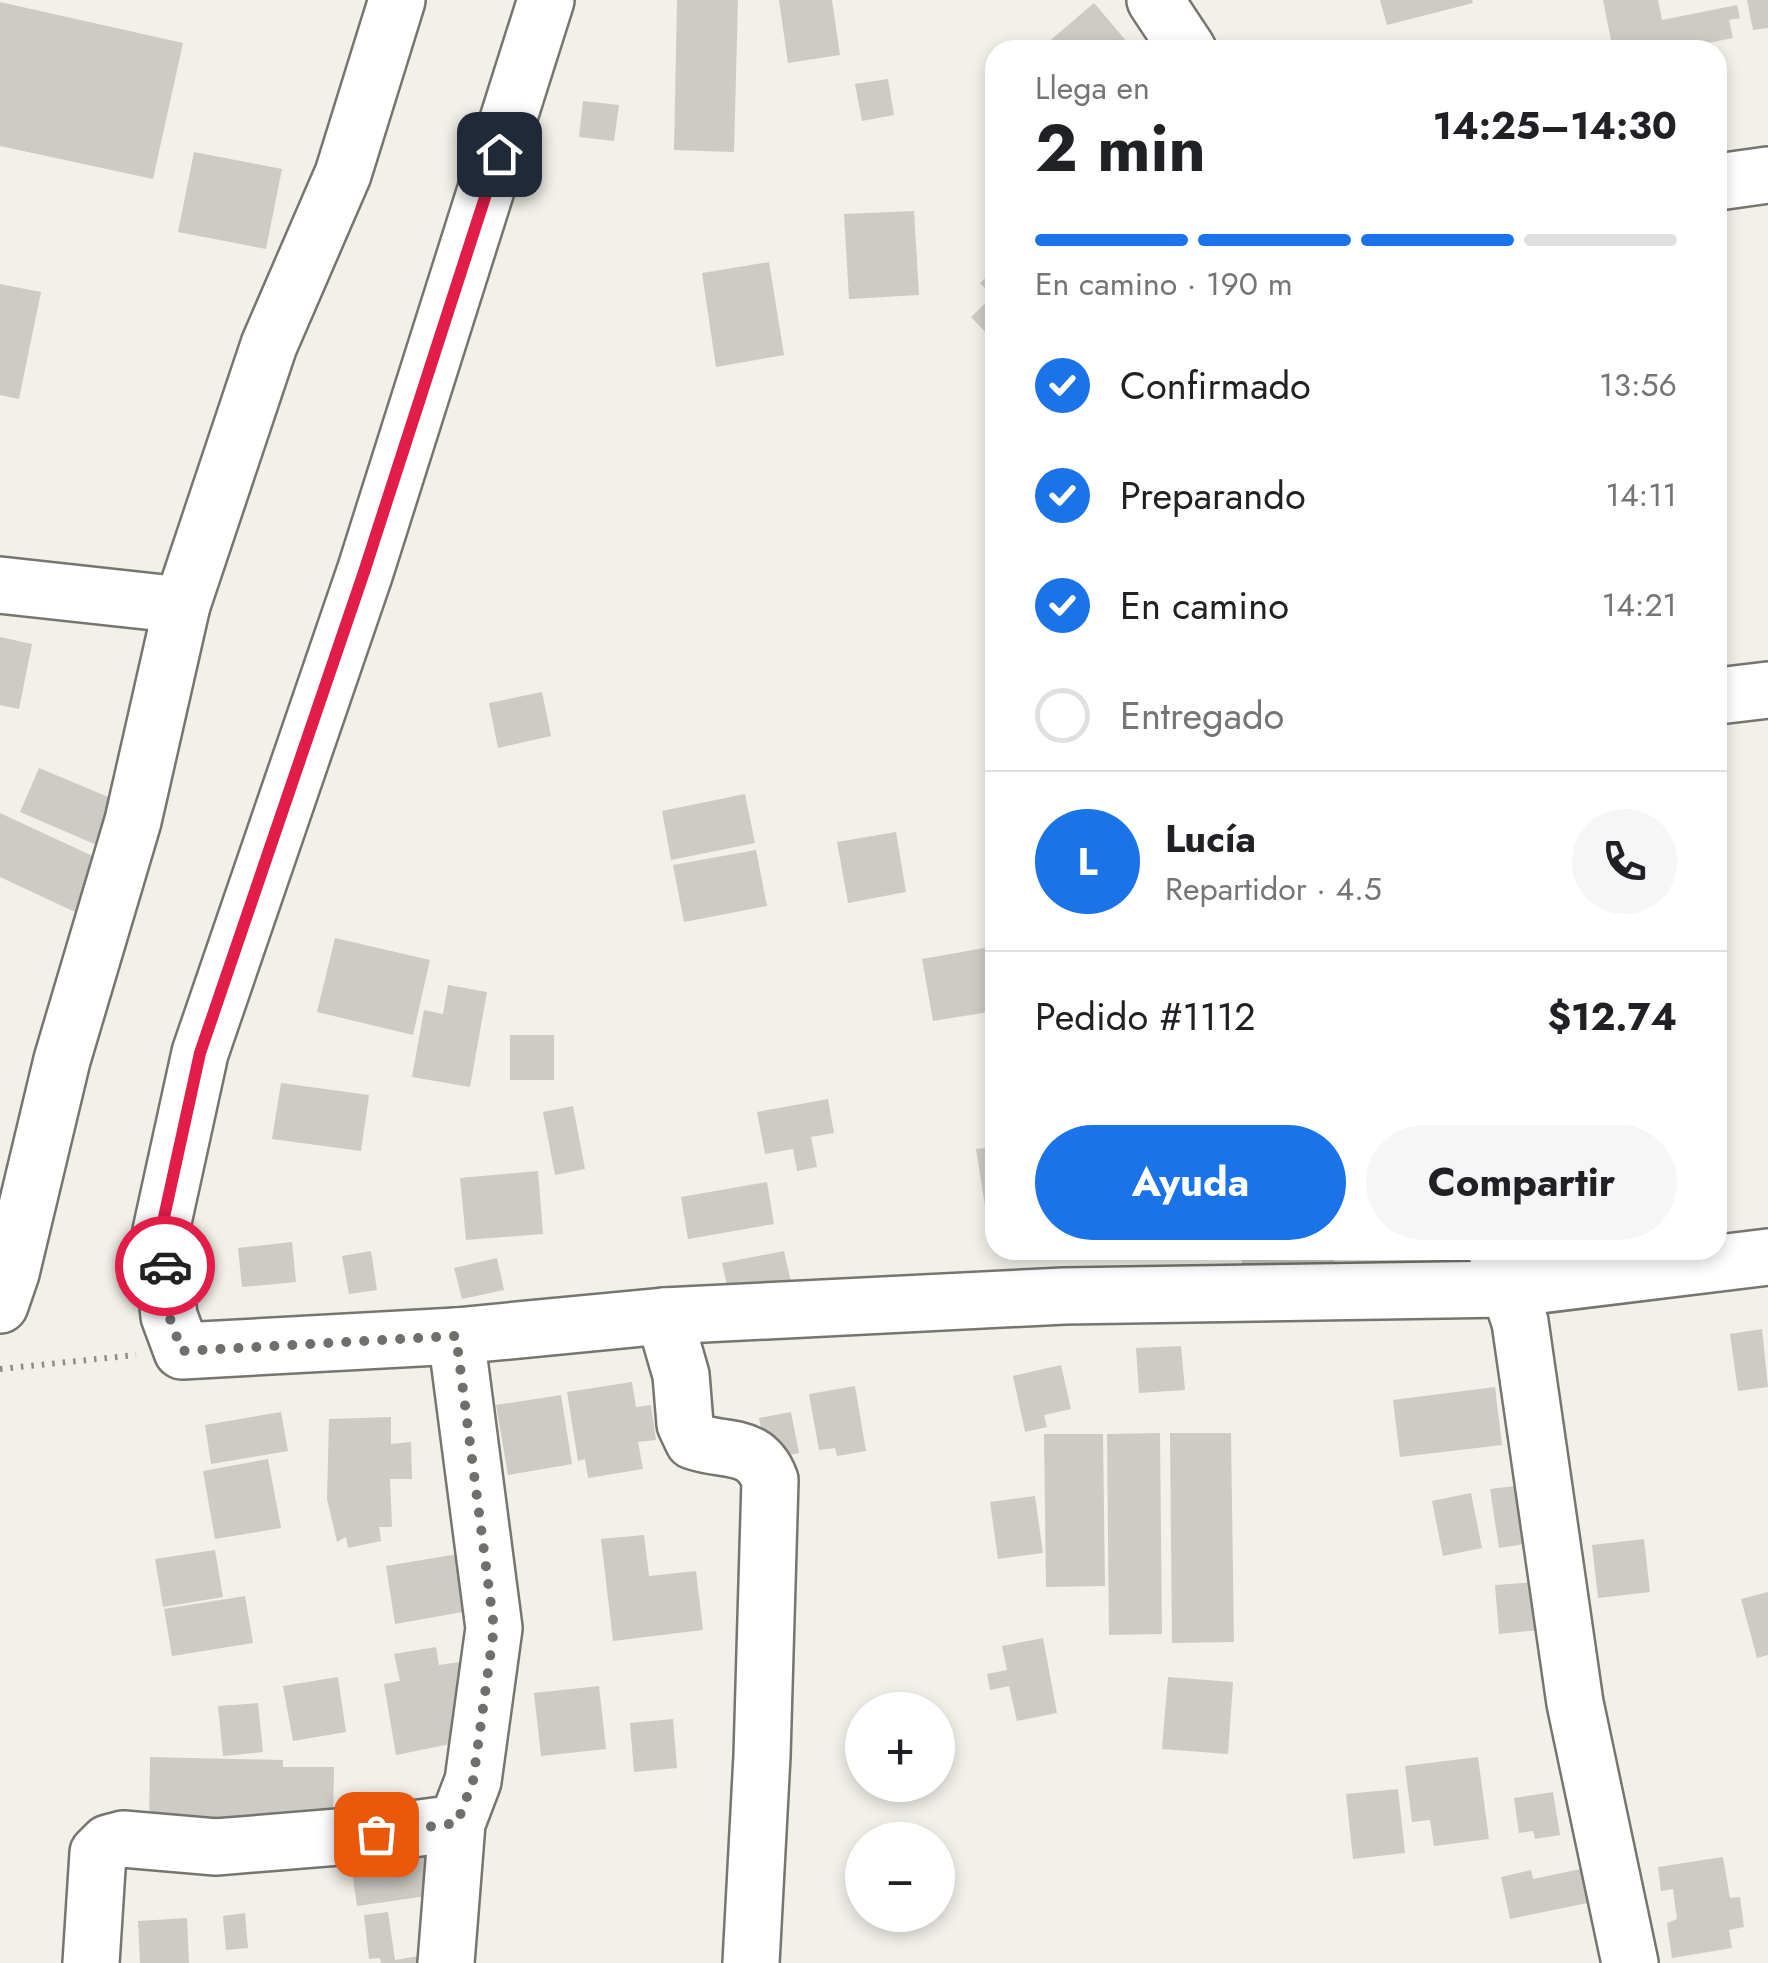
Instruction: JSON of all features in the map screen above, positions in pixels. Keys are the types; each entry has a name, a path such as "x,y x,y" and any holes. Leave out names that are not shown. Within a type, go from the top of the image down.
{"street":[{"path":"0,1305 62,1060 133,821 182,605 268,346 343,174 397,0"},
{"path":"546,0 371,553 200,1053 161,1231 169,1316 182,1351 456,1336 664,1316 1707,1260"},
{"path":"1155,0 1181,40"},
{"path":"1727,181 1768,176"},
{"path":"0,585 182,605"},
{"path":"1727,695 1768,690"},
{"path":"1727,1259 1768,1257"},
{"path":"1502,1270 1520,1322 1575,1703 1630,1963"},
{"path":"664,1316 682,1375 685,1424 693,1440 714,1448 749,1452 763,1462 770,1480 751,1963"},
{"path":"446,1963 457,1823 473,1781 494,1628 456,1336"},
{"path":"91,1963 98,1853 108,1844 123,1839 216,1847 457,1823"}],"path":[{"path":"0,1368 182,1351"}],"building":[{"path":"677,0 738,0 734,152 674,150"},
{"path":"779,0 832,0 840,55 788,63"},
{"path":"1380,0 1472,0 1473,3 1387,25"},
{"path":"1603,0 1658,0 1662,20 1737,5 1740,18 1729,20 1733,38 1723,40 1611,40"},
{"path":"1747,0 1768,0 1768,28 1753,30"},
{"path":"0,2 183,43 153,179 0,146"},
{"path":"1094,3 1125,40 1051,40"},
{"path":"888,79 894,115 862,121 855,84"},
{"path":"583,101 619,105 614,141 579,137"},
{"path":"194,152 282,169 266,249 178,232"},
{"path":"914,211 919,295 849,299 844,214"},
{"path":"769,262 784,355 716,367 702,273"},
{"path":"0,284 41,292 19,399 0,395"},
{"path":"985,304 985,332 971,317"},
{"path":"0,637 32,644 19,709 0,705"},
{"path":"542,692 551,736 498,748 489,703"},
{"path":"39,768 118,801 99,846 20,812"},
{"path":"745,794 755,843 671,860 662,811"},
{"path":"0,813 99,859 75,912 0,877"},
{"path":"896,832 906,892 848,903 837,842"},
{"path":"756,850 767,906 684,922 673,865"},
{"path":"335,938 430,960 413,1035 317,1012"},
{"path":"985,948 985,1013 933,1021 922,959"},
{"path":"448,985 487,992 470,1087 412,1077 424,1010 443,1014"},
{"path":"510,1035 554,1035 554,1080 510,1080"},
{"path":"281,1083 369,1095 361,1151 272,1139"},
{"path":"828,1099 834,1133 811,1137 817,1167 797,1171 793,1149 765,1154 757,1112"},
{"path":"573,1106 585,1169 555,1175 543,1112"},
{"path":"985,1148 985,1205 976,1149"},
{"path":"538,1171 543,1234 466,1240 460,1178"},
{"path":"767,1182 774,1224 688,1239 681,1197"},
{"path":"292,1242 296,1282 242,1287 238,1248"},
{"path":"371,1251 377,1290 349,1294 342,1256"},
{"path":"784,1251 792,1286 730,1299 722,1263"},
{"path":"497,1258 504,1290 462,1299 454,1268"},
{"path":"1242,1260 1334,1260 1335,1275 1288,1278 1287,1264 1277,1264 1278,1273 1243,1276"},
{"path":"1762,1329 1768,1387 1738,1391 1730,1334"},
{"path":"1181,1346 1185,1390 1139,1393 1136,1348"},
{"path":"1061,1365 1071,1409 1044,1415 1047,1427 1025,1432 1013,1376"},
{"path":"632,1382 636,1407 651,1405 656,1440 638,1442 643,1469 588,1478 585,1459 578,1461 567,1392"},
{"path":"855,1386 866,1451 837,1456 835,1448 819,1450 809,1394"},
{"path":"1495,1387 1502,1445 1400,1457 1393,1400"},
{"path":"561,1395 572,1464 508,1475 496,1405"},
{"path":"281,1412 288,1451 211,1464 205,1425"},
{"path":"791,1412 799,1453 767,1460 759,1418"},
{"path":"391,1417 391,1444 411,1442 412,1479 390,1479 392,1527 379,1527 381,1541 348,1548 346,1537 337,1542 327,1499 329,1419"},
{"path":"1160,1433 1162,1634 1109,1635 1107,1434"},
{"path":"1170,1433 1231,1433 1234,1642 1172,1643"},
{"path":"1044,1434 1103,1434 1105,1586 1046,1587"},
{"path":"268,1459 281,1528 215,1539 203,1471"},
{"path":"1529,1484 1538,1542 1499,1548 1490,1489"},
{"path":"1471,1493 1482,1548 1443,1556 1432,1501"},
{"path":"1035,1496 1043,1553 998,1559 990,1502"},
{"path":"644,1535 649,1576 696,1571 703,1630 613,1641 601,1539"},
{"path":"1644,1539 1650,1592 1598,1598 1592,1545"},
{"path":"215,1550 223,1597 163,1607 155,1559"},
{"path":"464,1553 474,1610 395,1624 386,1566"},
{"path":"1535,1582 1539,1630 1499,1634 1495,1585"},
{"path":"1768,1592 1768,1655 1757,1658 1741,1599"},
{"path":"245,1596 253,1643 172,1656 164,1609"},
{"path":"1043,1638 1057,1713 1017,1721 1009,1686 990,1690 987,1674 1007,1670 1002,1646"},
{"path":"436,1647 439,1665 466,1661 470,1740 396,1755 384,1684 400,1681 394,1654"},
{"path":"338,1677 346,1732 293,1741 283,1686"},
{"path":"1168,1677 1233,1682 1228,1754 1162,1749"},
{"path":"599,1686 606,1749 541,1756 534,1693"},
{"path":"258,1703 263,1752 223,1756 218,1706"},
{"path":"673,1719 677,1768 634,1772 630,1723"},
{"path":"150,1757 283,1760 283,1767 334,1767 333,1824 149,1829"},
{"path":"1478,1757 1489,1839 1434,1846 1430,1820 1412,1822 1405,1766"},
{"path":"1398,1789 1405,1853 1353,1859 1346,1794"},
{"path":"1553,1792 1560,1835 1535,1839 1533,1831 1519,1833 1514,1798"},
{"path":"426,1840 434,1895 357,1906 349,1851"},
{"path":"1723,1857 1730,1898 1740,1897 1744,1927 1729,1930 1732,1948 1672,1958 1667,1923 1677,1919 1673,1889 1661,1891 1658,1867"},
{"path":"1600,1865 1607,1899 1510,1919 1501,1877 1531,1870 1533,1879"},
{"path":"388,1912 395,1960 419,1956 420,1963 381,1963 380,1958 369,1959 364,1915"},
{"path":"245,1913 248,1948 226,1950 223,1916"},
{"path":"187,1918 189,1963 140,1963 138,1921"}],"way so far":[{"path":"165,1266 169,1316 182,1351 456,1336 494,1628 473,1781 457,1823 376,1834"}],"route":[{"path":"165,1266 161,1231 200,1053 364,572 499,154"}]}
